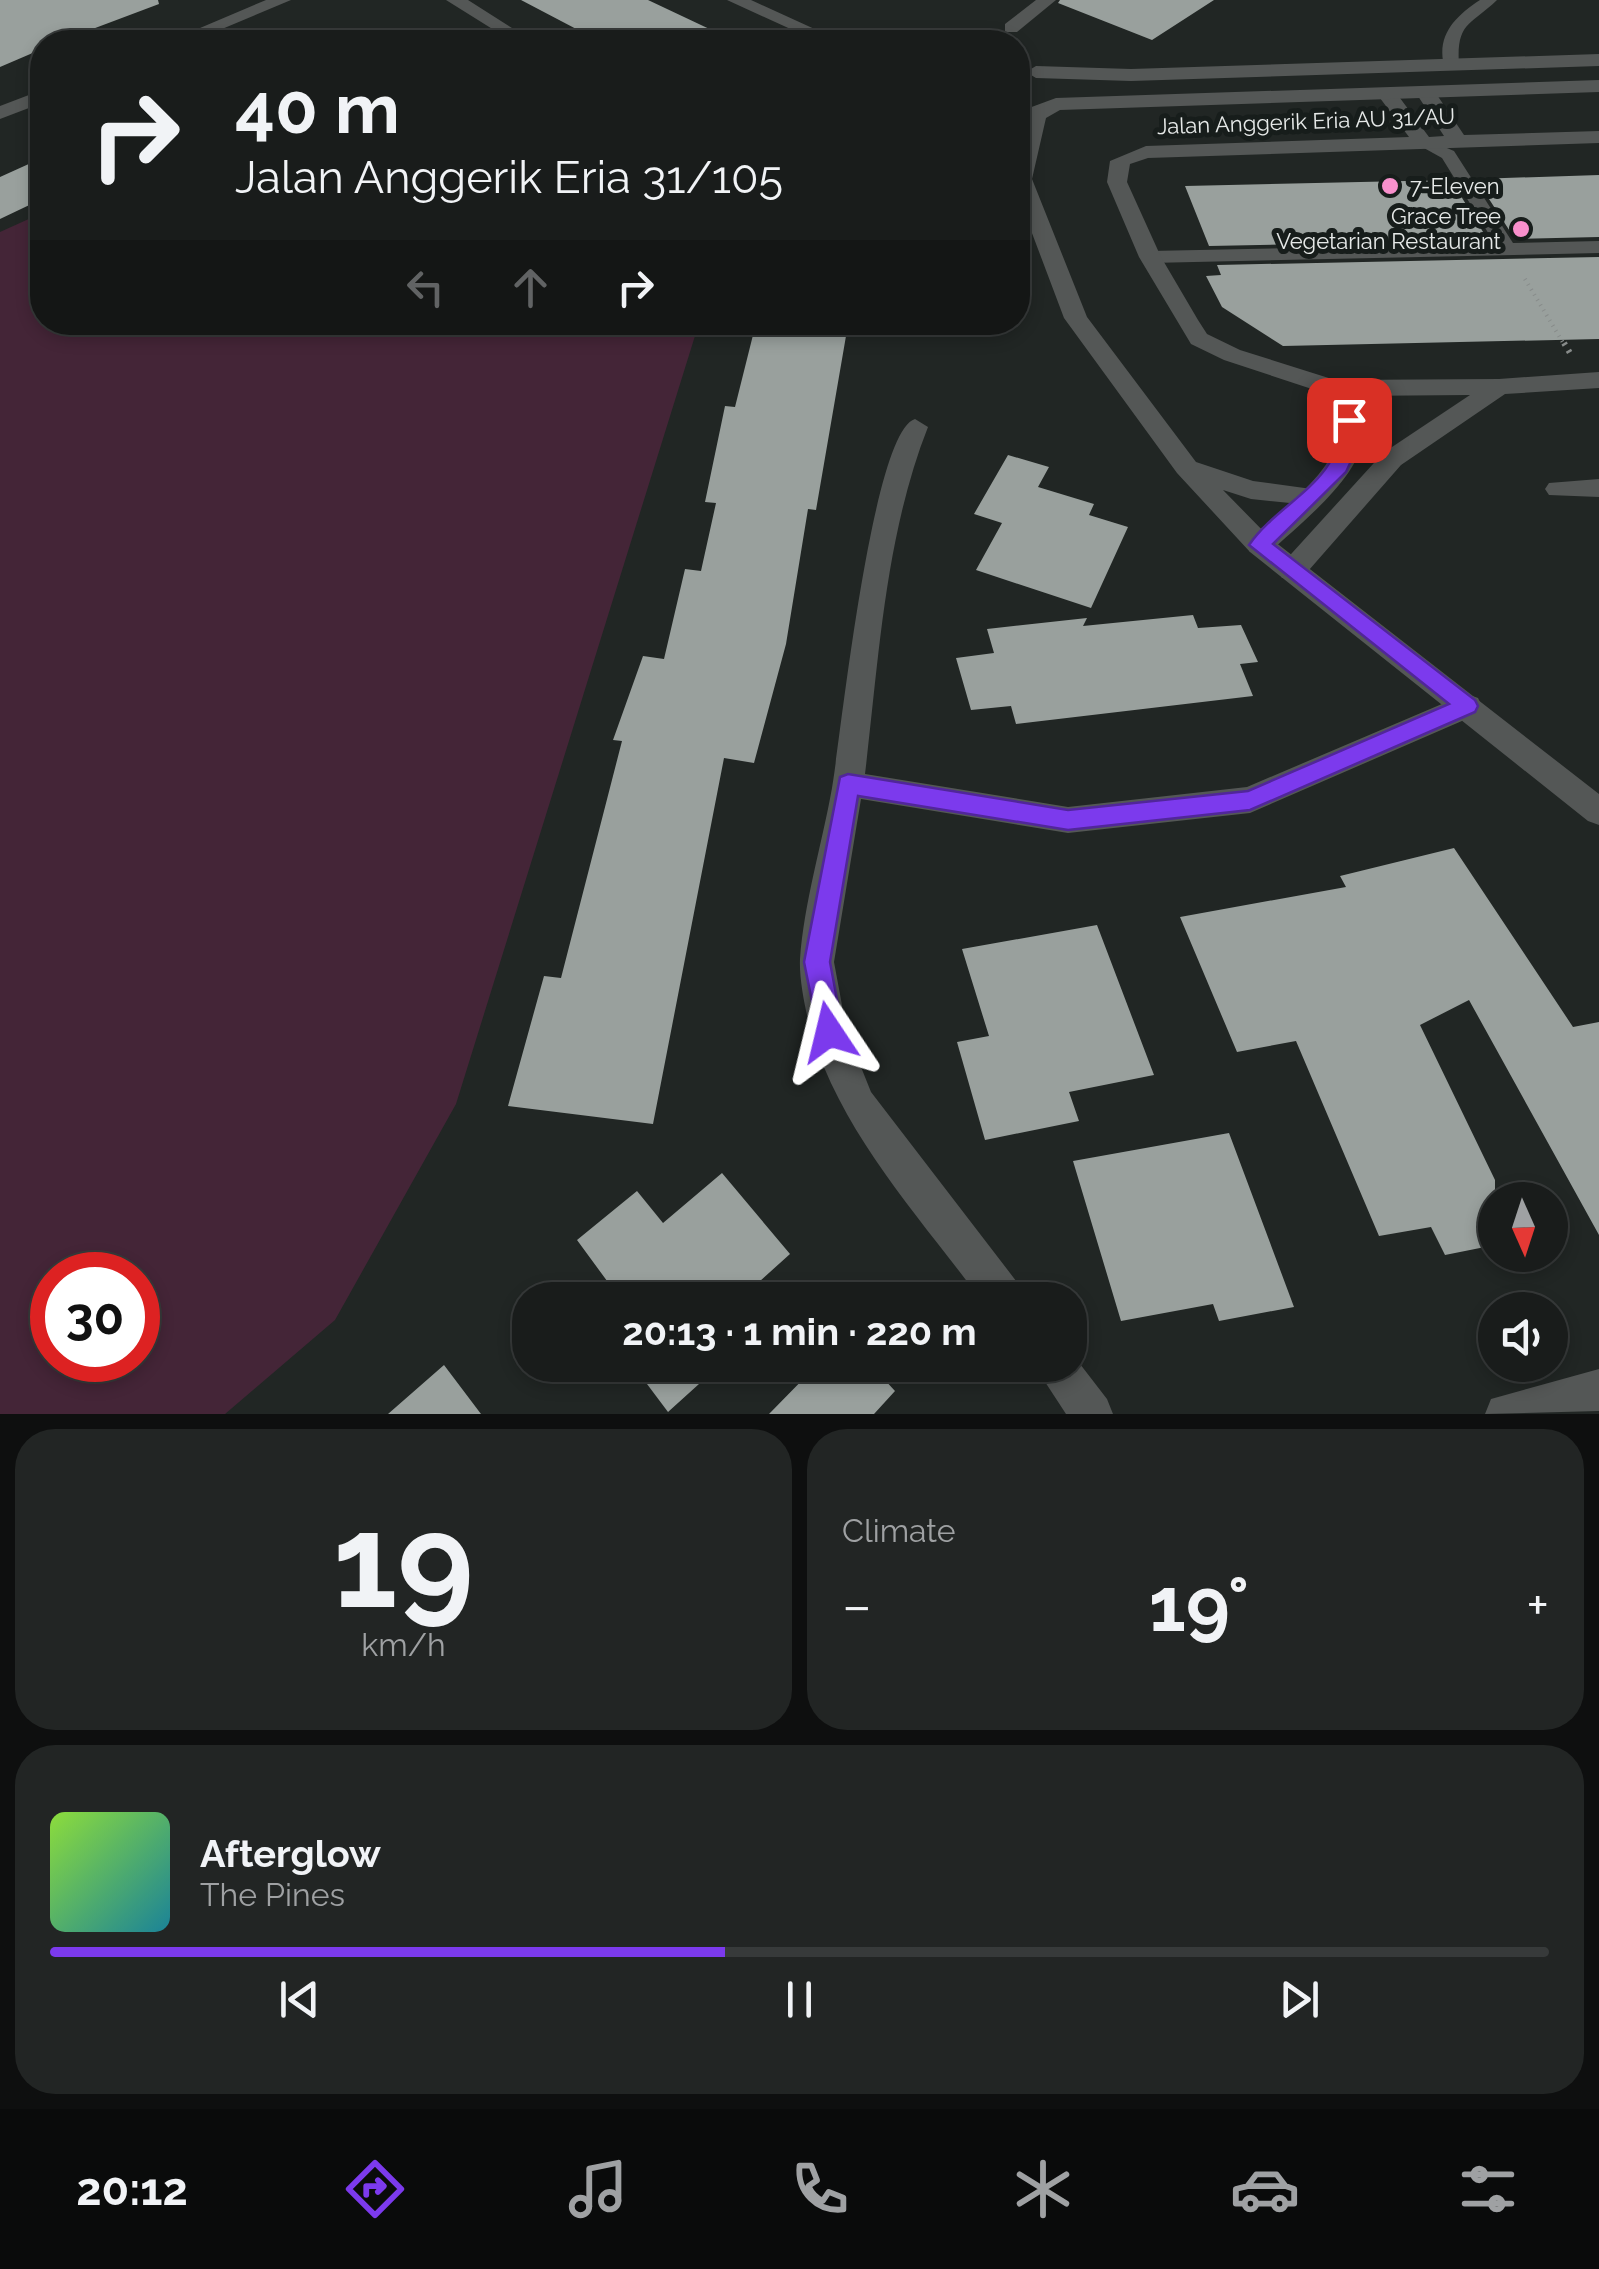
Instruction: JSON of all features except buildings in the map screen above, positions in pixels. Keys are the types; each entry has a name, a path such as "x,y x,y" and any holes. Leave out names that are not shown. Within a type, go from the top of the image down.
{"street":[{"path":"206,30 282,0"},
{"path":"455,0 505,30"},
{"path":"736,0 803,30"},
{"path":"1011,28 1047,0"},
{"path":"1030,70 1130,75 1599,60"},
{"path":"1030,72 1058,86 1060,96 1037,112 1030,138"},
{"path":"1037,112 1599,86"},
{"path":"1426,93 1453,148"},
{"path":"1387,94 1423,143"},
{"path":"0,113 30,101"},
{"name":"Jalan Anggerik Eria AU 31/AU","path":"1150,257 1118,182 1120,161 1146,152 1423,143 1453,148 1599,138"},
{"path":"1030,201 1076,318 1186,468 1260,545 1292,572 1599,812"},
{"path":"1150,257 1199,339 1268,369 1334,388 1498,387 1593,380"},
{"path":"1292,572 1392,459 1498,387"},
{"path":"1260,545 1339,468 1350,442 1349,420 1334,388"},
{"path":"914,427 899,468 873,590 848,784 817,962 829,1032 858,1104 992,1282"},
{"path":"1186,468 1250,490 1310,496"},
{"path":"1558,489 1599,488"},
{"path":"848,784 1068,820 1250,800 1467,706"},
{"path":"1068,1382 1092,1414"},
{"path":"1506,1414 1599,1390"}],"lane":[{"path":"1451,66 1449,40 1457,22 1490,0"},
{"path":"1453,148 1508,250"},
{"path":"1150,257 1599,247"}],"path":[{"path":"1508,250 1593,380"}],"shaded area":[{"path":"30,218 30,335 695,335 456,1104 335,1320 225,1414 0,1414 0,232"}],"place":[{"name":"7-Eleven","path":"1390,186"},
{"name":"Grace Tree Vegetarian Restaurant","path":"1521,229"}],"route":[{"path":"829,1032 817,962 848,784 1068,820 1250,800 1467,706 1260,545 1339,468 1350,442 1349,420"}]}
